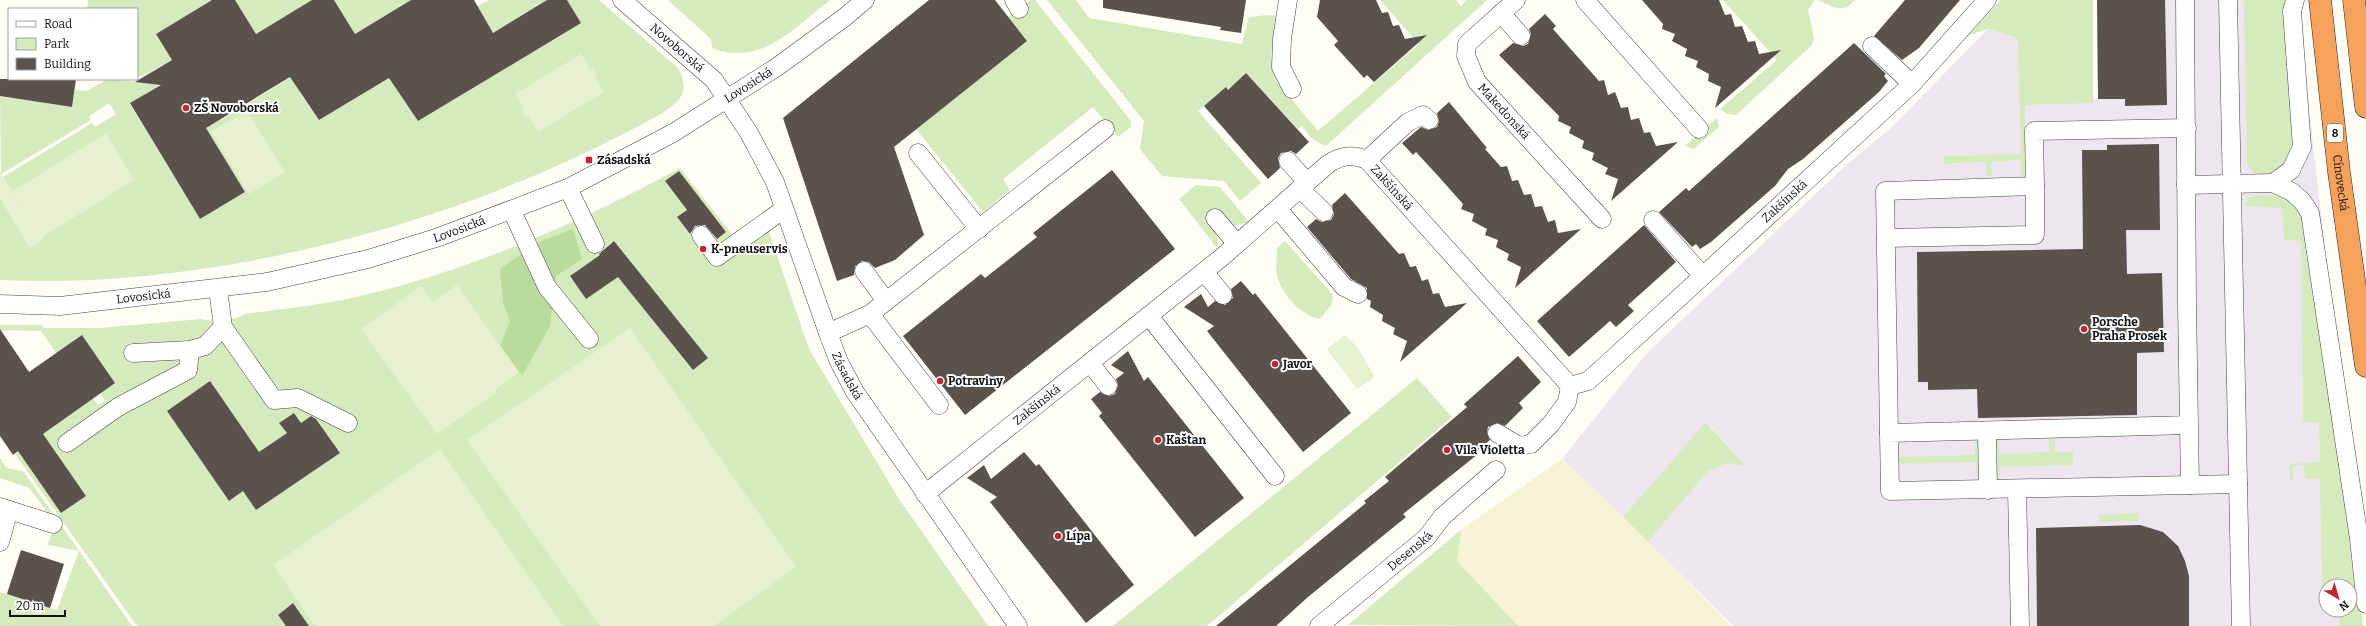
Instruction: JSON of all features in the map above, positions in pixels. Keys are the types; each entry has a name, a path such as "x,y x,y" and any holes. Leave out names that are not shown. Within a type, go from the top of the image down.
{"highway":[{"name":"Cínovecká","path":"2320,0 2339,172 2366,366"},
{"path":"2355,0 2366,46"},
{"path":"2355,0 2366,107"}],"street":[{"name":"Novoborská","path":"622,0 698,65 714,80 728,99"},
{"name":"Lovosická","path":"0,304 60,306 218,289 266,282 368,259 439,238 512,211 568,188 673,134 777,67 845,17 865,0"},
{"path":"1288,0 1282,39 1281,67 1292,89"},
{"name":"Makedonská","path":"1516,0 1467,44 1466,56 1477,82 1602,219"},
{"path":"1585,0 1699,129"},
{"name":"Zakšínská","path":"925,494 1204,272 1328,164 1344,155 1356,156 1367,160 1570,386 1588,382 1912,84 1987,0"},
{"path":"2185,0 2190,486"},
{"path":"2228,0 2241,626"},
{"path":"2273,183 2291,170 2302,147 2292,11 2295,0"},
{"path":"1501,13 1521,36"},
{"path":"1872,46 1912,84"},
{"name":"Zásadská","path":"728,99 764,158 839,362 855,392 1018,626"},
{"path":"1367,160 1408,122 1423,115 1429,120"},
{"path":"1886,238 2035,235 2034,131 2186,128"},
{"path":"828,333 870,314 1105,129"},
{"path":"918,153 979,229"},
{"path":"1288,161 1324,212"},
{"path":"2186,185 2273,183 2292,192 2302,201 2310,213 2358,531 2366,604"},
{"path":"2035,186 1885,191 1890,491 2017,490 2238,484"},
{"path":"568,188 595,244"},
{"path":"701,235 717,257 784,209"},
{"path":"1278,209 1344,287 1358,294"},
{"path":"512,211 547,287 589,339"},
{"path":"1215,218 1237,244"},
{"path":"1653,220 1703,276"},
{"path":"864,271 886,301"},
{"path":"1204,272 1223,295"},
{"path":"218,289 223,328 274,400 298,398 348,423"},
{"path":"870,314 939,405"},
{"path":"1148,316 1274,476"},
{"path":"133,353 190,350 205,346 223,328"},
{"path":"68,442 118,407 188,370 190,350"},
{"path":"1090,363 1108,386"},
{"path":"1497,433 1519,446 1531,444 1550,424 1567,402 1570,386"},
{"path":"1889,433 2189,425"},
{"path":"1987,431 1988,490"},
{"name":"Desenská","path":"1319,626 1427,537 1442,517 1496,470"},
{"path":"2017,490 2020,626"},
{"path":"0,542 4,508 53,524"}],"shaded area":[{"path":"2097,0 2242,0 2244,6 2303,55 2326,258 2356,578 2318,578 2318,618 2358,618 2358,604 2360,626 1733,626 1648,542 1708,471 1728,463 1745,465 1707,422 1623,517 1562,459 1647,353 1843,168 1891,128 1988,29 2017,38 2021,155 1944,156 1944,164 1986,162 1986,176 1991,162 2020,160 2021,177 2026,177 2025,105 2098,99"},
{"path":"1562,459 1623,517 1731,626 1518,626 1457,561 1462,529"}],"green space":[{"path":"88,0 212,0 156,34 171,58 180,52 174,76 130,104 200,219 245,192 201,120 218,117 221,120 293,76 301,90 299,92 319,120 391,77 400,91 398,92 418,121 580,23 567,0 599,0 677,67 681,74 684,86 680,98 669,108 623,134 579,156 488,194 395,226 299,251 251,261 189,271 94,280 0,280 0,198 30,247 42,240 3,177 92,123 95,127 116,114 109,103 89,116 91,120 1,174 0,96 72,107 75,90 87,91 106,80 145,83 178,56 143,76 138,76 138,8 87,8"},
{"path":"235,0 312,0 256,34"},
{"path":"334,0 411,0 355,34"},
{"path":"490,0 547,0 463,51 477,6"},
{"path":"668,0 830,0 776,42 761,49 746,53 729,53 712,48 711,39"},
{"path":"1030,0 1035,0 1131,121 1131,127 1118,137 1093,107 1003,179 1010,190 983,212 916,129 1027,41 1008,17"},
{"path":"1047,0 1076,0 1089,18 1242,44 1249,17 1268,15 1278,16 1271,56 1277,82 1318,131 1419,44 1380,0 1456,0 1461,6 1466,0 1487,0 1326,146 1312,139 1302,126 1298,129 1246,73 1228,90 1225,88 1198,111 1261,183 1240,201 1224,181 1162,176 1140,149 1144,121"},
{"path":"1723,0 1815,0 1808,10 1814,38 1812,45 1736,115 1727,114 1720,109 1777,60"},
{"path":"1817,0 1855,0 1846,7 1837,8"},
{"path":"2001,0 2093,0 2093,103 2025,105 2026,177 2021,177 2020,160 1991,162 1992,176 1986,177 1986,162 1944,164 1944,156 2021,154 2017,38 1988,29 1969,35"},
{"path":"2242,0 2287,0 2294,154 2278,172 2256,175 2247,164 2244,6"},
{"path":"581,54 590,69 593,67 597,74 594,77 604,92 538,132 528,116 525,117 521,109 523,107 515,94"},
{"path":"247,111 285,172 249,194 211,132"},
{"path":"1717,118 1719,127 1694,149 1685,146"},
{"path":"106,133 134,180 41,238 13,191"},
{"path":"680,168 741,246 767,226 809,349 899,499 988,626 309,626 293,603 278,615 286,626 137,626 15,454 93,398 98,405 105,401 100,393 115,383 83,336 56,353 41,331 0,330 0,325 42,325 44,328 100,328 201,319 223,321 234,319 245,314 309,306 347,299 433,276 476,261 560,227 641,189","holes":["679,171 726,232 712,242 700,227 690,234 677,218 687,210 665,182","614,241 708,358 693,370 599,253","584,266 586,299 570,276","294,413 300,422 286,432 279,423","313,415 340,453 256,510 243,491 229,501 223,493 238,483 230,472","56,455 86,496 61,513 32,472"]},
{"path":"0,172 42,240 31,248 0,198"},
{"path":"1196,185 1220,187 1249,222 1234,226 1218,211 1206,220 1217,236 1217,248 1179,199"},
{"path":"2255,195 2274,196 2287,199 2297,207 2305,224 2357,559 2363,626 2339,626 2339,618 2358,618 2358,578 2322,578 2320,479 2305,479 2304,465 2293,466 2293,480 2290,480 2290,464 2320,462 2319,423 2303,422 2301,241 2284,240 2282,208 2244,206 2249,198"},
{"path":"573,229 582,259 556,276 550,326 522,376 500,346 510,321 503,303 500,269 539,242"},
{"path":"1285,241 1333,295 1332,304 1320,319 1312,317 1298,308 1291,301 1281,286 1276,270 1277,248"},
{"path":"457,285 519,372 495,390 496,393 437,434 361,329 421,286 432,302"},
{"path":"630,328 796,567 714,626 600,626 467,440"},
{"path":"1345,335 1358,348 1374,376 1357,389 1327,349"},
{"path":"1417,378 1452,417 1207,626 1113,626"},
{"path":"1706,422 1746,466 1728,463 1708,471 1648,542 1623,517"},
{"path":"2049,439 2055,439 2055,452 2073,452 2073,465 2000,467 2000,481 1996,481 1995,440 1999,440 2000,454 2050,452"},
{"path":"1975,441 1980,441 1980,476 1976,476 1976,462 1898,464 1898,457 1975,455"},
{"path":"440,449 563,626 315,626 273,565"},
{"path":"0,458 7,468 23,471 132,626 0,626 0,592 57,610 79,551 48,545 55,522 29,488 0,478"},
{"path":"2139,513 2139,521 2099,522 2099,515"},
{"path":"1462,529 1457,561 1518,626 1348,625"}],"building":[{"name":"ZŠ Novoborská","path":"212,0 235,0 256,34 312,0 334,0 355,34 411,0 474,0 493,33 547,0 567,0 581,23 418,121 389,78 319,120 290,77 206,128 245,192 200,219 130,103 161,85 135,82 172,60 156,34"},
{"path":"929,0 995,0 1027,41 894,147 924,235 895,260 875,268 869,262 862,261 855,266 854,275 837,281 783,118"},
{"path":"1103,0 1246,0 1241,33 1220,30 1221,27 1103,8"},
{"path":"1320,0 1376,0 1382,13 1388,12 1393,26 1399,25 1405,39 1427,35 1374,82 1367,75 1364,78 1334,45 1338,41 1317,17"},
{"path":"1642,0 1719,0 1725,15 1731,14 1735,27 1742,26 1748,42 1755,41 1759,54 1781,50 1715,108 1721,87 1708,81 1709,74 1696,67 1698,61 1685,56 1687,49 1672,41 1675,34 1662,29 1663,24"},
{"path":"1905,0 1960,0 1919,48 1902,60 1874,36"},
{"path":"2097,0 2165,0 2167,105 2125,106 2125,99 2098,99"},
{"path":"1545,14 1556,26 1553,29 1599,81 1604,80 1608,95 1615,92 1621,108 1628,107 1631,120 1639,118 1644,133 1650,132 1656,146 1678,142 1611,201 1618,179 1605,174 1608,168 1592,160 1594,153 1582,148 1584,141 1569,133 1571,127 1558,121 1559,116 1499,55 1513,43 1523,46 1528,44 1531,34 1529,29"},
{"path":"1854,43 1886,74 1884,76 1888,81 1879,92 1803,159 1788,169 1775,186 1711,242 1700,249 1696,244 1692,247 1659,212 1686,188 1689,191"},
{"path":"1246,73 1309,142 1296,154 1291,151 1281,153 1278,158 1280,168 1268,179 1204,106 1226,87 1228,90"},
{"path":"0,79 76,80 72,107 0,96"},
{"path":"1449,102 1487,148 1485,149 1501,167 1507,166 1512,181 1518,180 1524,195 1531,194 1535,207 1542,206 1548,222 1555,220 1558,233 1581,229 1515,288 1521,267 1507,260 1509,254 1496,247 1498,240 1485,235 1487,229 1472,221 1474,214 1461,209 1463,204 1439,177 1416,152 1413,155 1402,143 1421,127 1428,130 1437,127 1439,121 1437,113"},
{"path":"2159,144 2160,230 2126,230 2127,274 2162,273 2164,352 2137,353 2137,415 1978,418 1977,389 1928,390 1928,382 1918,382 1917,252 2083,249 2082,150 2107,150 2107,145"},
{"path":"1112,170 1175,249 965,415 903,336 981,274 985,278 1037,237 1033,233"},
{"path":"679,171 726,232 717,239 705,225 695,226 690,234 677,217 687,210 665,181"},
{"path":"1345,193 1399,254 1404,253 1410,267 1416,266 1422,281 1428,279 1433,294 1439,293 1445,307 1467,303 1400,362 1407,341 1393,334 1395,328 1382,321 1383,315 1370,307 1371,301 1367,299 1367,288 1351,279 1307,227 1316,219 1322,222 1331,220 1334,214 1332,205"},
{"path":"1644,225 1676,262 1628,305 1634,311 1616,327 1610,321 1569,357 1537,321"},
{"path":"614,241 708,358 693,370 618,277 586,299 570,276 600,255 599,254"},
{"name":"Javor","path":"1241,281 1253,295 1255,293 1351,413 1303,452 1207,331 1214,326 1184,307 1201,294 1208,307 1215,301 1225,305 1233,298 1231,289"},
{"path":"0,329 29,372 82,335 115,383 43,434 86,496 61,513 18,451 13,455 0,436"},
{"name":"Kaštan","path":"1128,351 1144,381 1148,377 1244,498 1195,537 1099,416 1102,413 1091,399 1100,392 1109,396 1115,394 1118,385 1116,379 1124,373 1111,365"},
{"path":"1518,356 1541,382 1519,403 1523,408 1505,426 1497,423 1488,427 1487,433 1490,440 1476,452 1478,454 1403,514 1406,517 1308,597 1276,626 1216,626 1366,503 1364,501 1389,481 1385,477 1467,407 1464,404"},
{"path":"210,381 259,452 287,433 279,423 294,413 301,423 311,416 316,419 340,453 256,510 243,491 229,501 167,411"},
{"name":"Lípa","path":"1024,452 1036,466 1039,464 1134,585 1086,623 990,502 997,497 967,478 984,465 991,479"},
{"path":"2140,525 2163,532 2178,546 2185,561 2189,576 2189,626 2037,626 2036,528"},
{"path":"21,550 64,564 50,608 7,594"},
{"path":"293,603 309,626 286,626 278,615"}],"place":[{"name":"ZŠ Novoborská","path":"186,108"},
{"name":"Zásadská","path":"589,160"},
{"name":"K-pneuservis","path":"703,249"},
{"name":"Porsche Praha Prosek","path":"2084,329"},
{"name":"Javor","path":"1275,364"},
{"name":"Potraviny","path":"940,381"},
{"name":"Kaštan","path":"1158,440"},
{"name":"Vila Violetta","path":"1447,450"},
{"name":"Lípa","path":"1058,536"}]}
